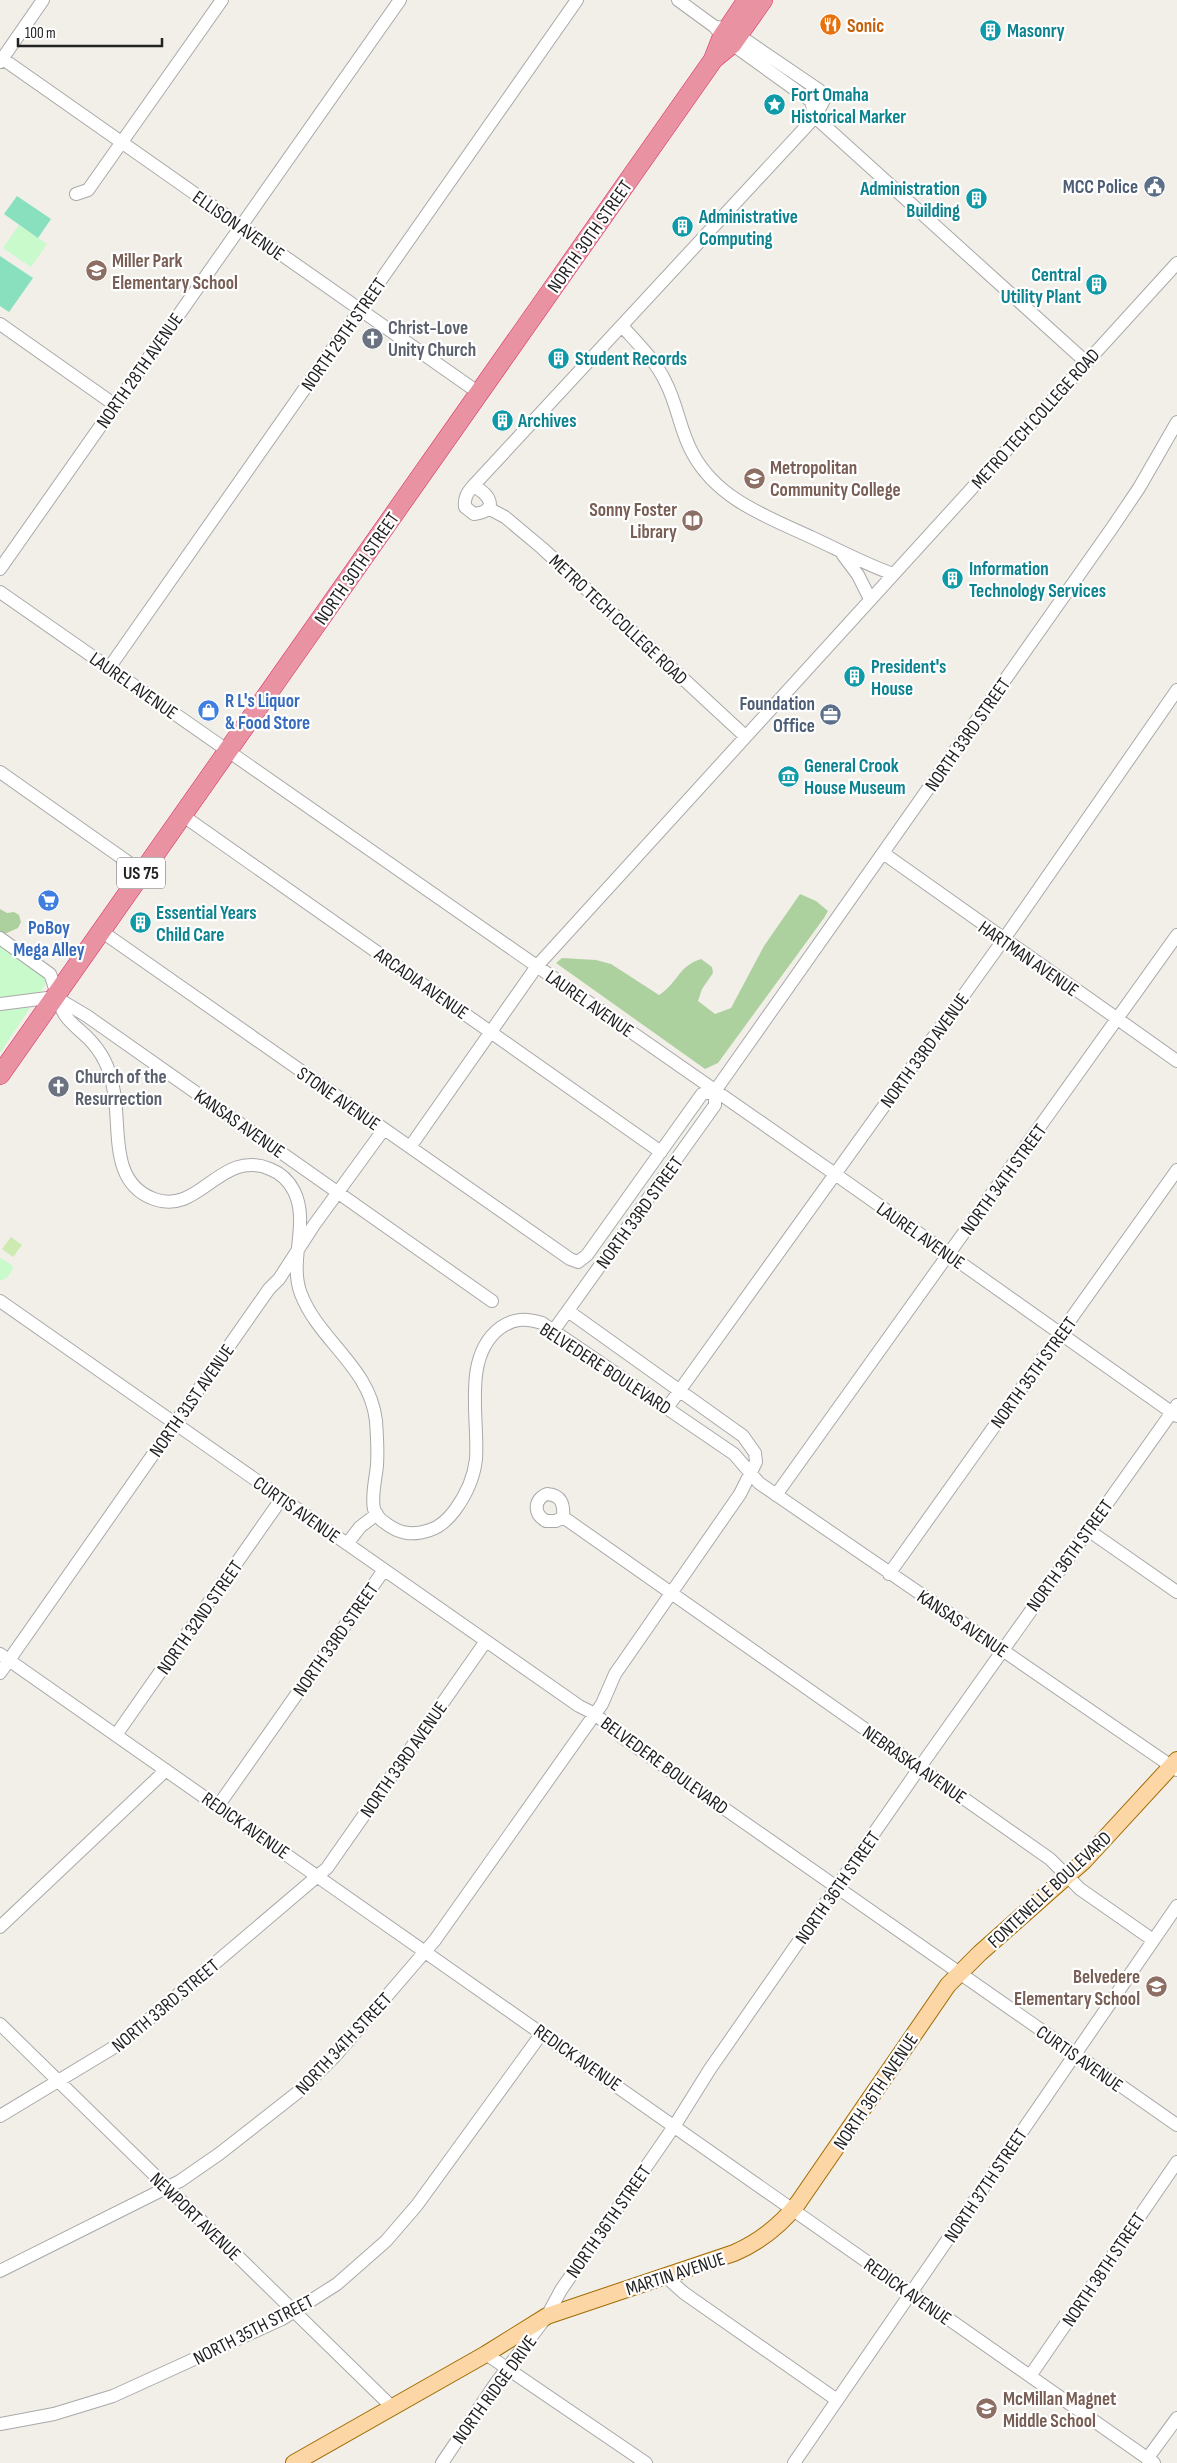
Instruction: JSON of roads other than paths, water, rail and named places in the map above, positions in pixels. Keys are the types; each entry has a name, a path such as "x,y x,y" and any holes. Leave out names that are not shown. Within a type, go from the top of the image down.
{"highway":[{"name":"NORTH 30TH STREET","path":"0,1075 713,60 747,0"},
{"name":"NORTH 30TH STREET","path":"728,34 764,0"}],"main road":[{"name":"FONTENELLE BOULEVARD","path":"960,1972 1067,1876 1175,1765"},
{"name":"NORTH 36TH AVENUE","path":"792,2211 948,1985 960,1972"},
{"name":"MARTIN AVENUE","path":"548,2316 745,2248 776,2227 792,2211"},
{"path":"294,2463 486,2354 548,2316"}],"street":[{"path":"1,59 43,0"},
{"path":"76,194 88,190 222,0"},
{"name":"NORTH 28TH AVENUE","path":"0,569 400,0"},
{"name":"NORTH 29TH STREET","path":"109,668 577,0"},
{"path":"678,0 728,34 811,101 815,117 1086,362"},
{"name":"ELLISON AVENUE","path":"1,59 478,393"},
{"path":"473,486 489,497 488,508 482,513 474,514 466,508 464,500 473,486 815,117"},
{"name":"METRO TECH COLLEGE ROAD","path":"536,966 1177,263"},
{"path":"0,324 115,404"},
{"path":"622,326 654,362 662,374 685,440 694,457 717,485 743,505 841,553 893,574"},
{"name":"NORTH 33RD STREET","path":"554,1330 715,1105 715,1091 1112,528 1139,488 1177,422"},
{"name":"METRO TECH COLLEGE ROAD","path":"488,508 505,517 542,548 745,736"},
{"path":"841,553 858,575 870,599"},
{"name":"LAUREL AVENUE","path":"0,592 948,1255 1175,1411"},
{"name":"NORTH 33RD AVENUE","path":"667,1408 1175,698"},
{"path":"0,772 142,872"},
{"name":"ARCADIA AVENUE","path":"182,815 661,1152"},
{"name":"HARTMAN AVENUE","path":"883,853 1177,1061"},
{"name":"STONE AVENUE","path":"101,931 570,1259 578,1262"},
{"name":"NORTH 34TH STREET","path":"776,1495 1118,1020 1177,935"},
{"path":"0,938 50,974 55,997 66,1016 91,1042 108,1068 114,1093 119,1157 133,1185 151,1198 175,1201 194,1195 218,1175 237,1166 252,1165 273,1170 286,1179 296,1196 299,1219 296,1279 307,1308 362,1379 374,1409 377,1439 374,1502 376,1514 364,1522 348,1544"},
{"path":"410,1147 536,966"},
{"path":"0,1004 55,997"},
{"name":"KANSAS AVENUE","path":"55,997 87,1016 492,1301"},
{"name":"NORTH 33RD STREET","path":"578,1262 587,1256 702,1094 715,1091"},
{"name":"NORTH 31ST AVENUE","path":"0,1672 4,1657 175,1424 384,1129"},
{"name":"NORTH 35TH STREET","path":"889,1574 1177,1170"},
{"name":"CURTIS AVENUE","path":"0,1301 486,1641 580,1706 595,1714"},
{"path":"568,1311 743,1436 755,1453 756,1462 750,1474"},
{"name":"BELVEDERE BOULEVARD","path":"376,1514 385,1524 407,1534 438,1527 452,1514 468,1490 476,1462 476,1383 481,1352 496,1331 509,1322 524,1319 533,1320 554,1330 734,1454 750,1474 740,1494 615,1674 595,1714 622,1737 960,1972"},
{"name":"NORTH 36TH STREET","path":"548,2316 561,2290 836,1887 1002,1649 1175,1411"},
{"name":"KANSAS AVENUE","path":"750,1474 759,1483 889,1574 1175,1765"},
{"name":"NORTH 32ND STREET","path":"116,1735 282,1498"},
{"name":"NEBRASKA AVENUE","path":"563,1517 1050,1859 1080,1889 1153,1940"},
{"path":"1088,1530 1177,1592"},
{"name":"NORTH 33RD STREET","path":"218,1806 384,1570"},
{"name":"NORTH 33RD AVENUE","path":"318,1876 333,1860 486,1641"},
{"name":"REDICK AVENUE","path":"4,1657 675,2125 792,2211 1150,2461"},
{"name":"NORTH 34TH STREET","path":"0,2271 166,2186 180,2181 219,2154 302,2090 336,2055 426,1951 595,1714"},
{"path":"0,1927 166,1770"},
{"name":"NORTH 33RD STREET","path":"0,2116 97,2060 140,2028 318,1876"},
{"name":"NORTH 37TH STREET","path":"794,2463 1177,1906"},
{"name":"CURTIS AVENUE","path":"960,1972 1177,2126"},
{"name":"NEWPORT AVENUE","path":"0,2024 392,2407"},
{"name":"NORTH 35TH STREET","path":"0,2424 54,2414 113,2396 294,2312 337,2284 368,2257 401,2224 542,2032"},
{"name":"NORTH 38TH STREET","path":"1030,2376 1177,2162"},
{"path":"665,2276 684,2293 837,2400"},
{"name":"NORTH RIDGE DRIVE","path":"442,2463 507,2368 548,2316"},
{"path":"486,2354 646,2463"},
{"path":"1150,2461 1177,2418"}],"place":[{"name":"Sonic","path":"831,25"},
{"name":"Masonry","path":"991,30"},
{"name":"Fort Omaha Historical Marker","path":"775,105"},
{"name":"MCC Police","path":"1154,186"},
{"name":"Administration Building","path":"976,199"},
{"name":"Administrative Computing","path":"683,227"},
{"name":"Miller Park Elementary School","path":"96,271"},
{"name":"Central Utility Plant","path":"1097,285"},
{"name":"Christ-Love Unity Church","path":"372,338"},
{"name":"Student Records","path":"559,358"},
{"name":"Archives","path":"502,420"},
{"name":"Metropolitan Community College","path":"754,478"},
{"name":"Sonny Foster Library","path":"693,520"},
{"name":"Information Technology Services","path":"953,579"},
{"name":"President's House","path":"855,677"},
{"name":"R L's Liquor & Food Store","path":"209,711"},
{"name":"Foundation Office","path":"831,714"},
{"name":"General Crook House Museum","path":"788,776"},
{"name":"PoBoy Mega Alley","path":"49,901"},
{"name":"Essential Years Child Care","path":"140,923"},
{"name":"Church of the Resurrection","path":"59,1087"},
{"name":"Belvedere Elementary School","path":"1156,1987"},
{"name":"McMillan Magnet Middle School","path":"987,2409"}]}
